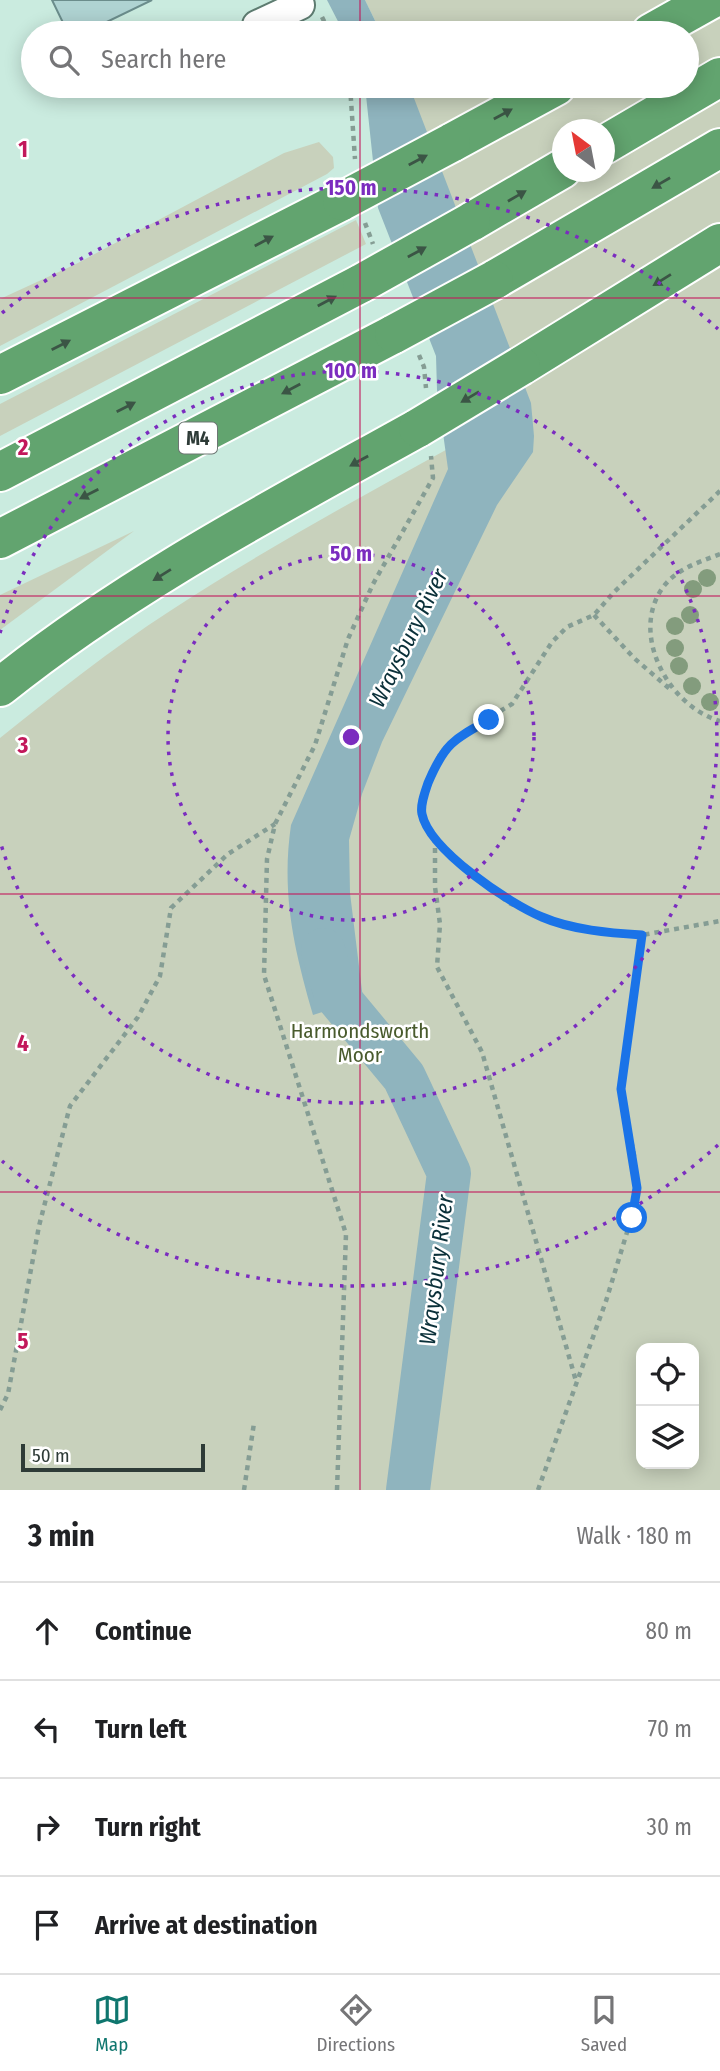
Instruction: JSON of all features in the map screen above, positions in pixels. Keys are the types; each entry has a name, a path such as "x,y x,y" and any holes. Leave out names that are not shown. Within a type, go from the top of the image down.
{"highway":[{"path":"672,21 710,0"},
{"path":"699,89 720,77"},
{"path":"0,375 342,201 534,98"},
{"path":"615,139 684,98"},
{"name":"M4","path":"0,539 494,280 720,148"},
{"path":"0,472 362,282 552,175"},
{"path":"0,687 82,625 152,581 418,428 720,243"}],"lane":[{"path":"266,21 300,5 298,0"}],"path":[{"path":"337,1490 346,1234 264,975 267,859 275,824 315,745 348,639 373,584 433,478"},
{"path":"720,491 614,592 594,615 567,627 552,642 512,704 462,734 441,752 424,793 421,814 435,838 509,903 545,919 607,933 642,935 720,922"},
{"path":"676,693 659,666 653,643 652,620 657,596 678,573 720,554"},
{"path":"594,615 634,658 708,718 720,721"},
{"path":"0,1410 8,1394 39,1226 70,1106 138,1017 160,976 172,908 228,854 275,824"},
{"path":"435,838 440,924 437,967 482,1052 577,1382"},
{"path":"538,1490 606,1301 636,1203 634,1155 621,1089 642,935"},
{"path":"244,1490 254,1423"}],"green space":[{"name":"Harmondsworth Moor","path":"365,0 720,0 720,1490 0,1490 0,738 126,641 214,583 530,403 412,98 699,98 699,21 375,21"},
{"path":"319,142 333,157 334,168 327,174 0,346 0,299 76,264 284,153"},
{"path":"356,220 366,244 0,436 0,404"},
{"path":"134,531 0,630 0,595"}],"water":[{"path":"327,0 365,0 375,21 338,21"},
{"path":"366,98 414,98 531,403 533,452 497,505 382,742 362,794 349,840 350,893 363,999 313,1015 291,921 288,850 291,825 448,469 437,390 436,356 378,208"}],"building":[{"path":"52,0 152,0 109,21 62,21"}],"waterway":[{"name":"Wraysbury River","path":"323,950 336,995 404,1077 449,1173 408,1490"}],"route":[{"path":"489,720 462,734 441,752 424,793 421,814 435,838 509,903 545,919 607,933 642,935 621,1089 634,1155 637,1188 632,1218"}]}
